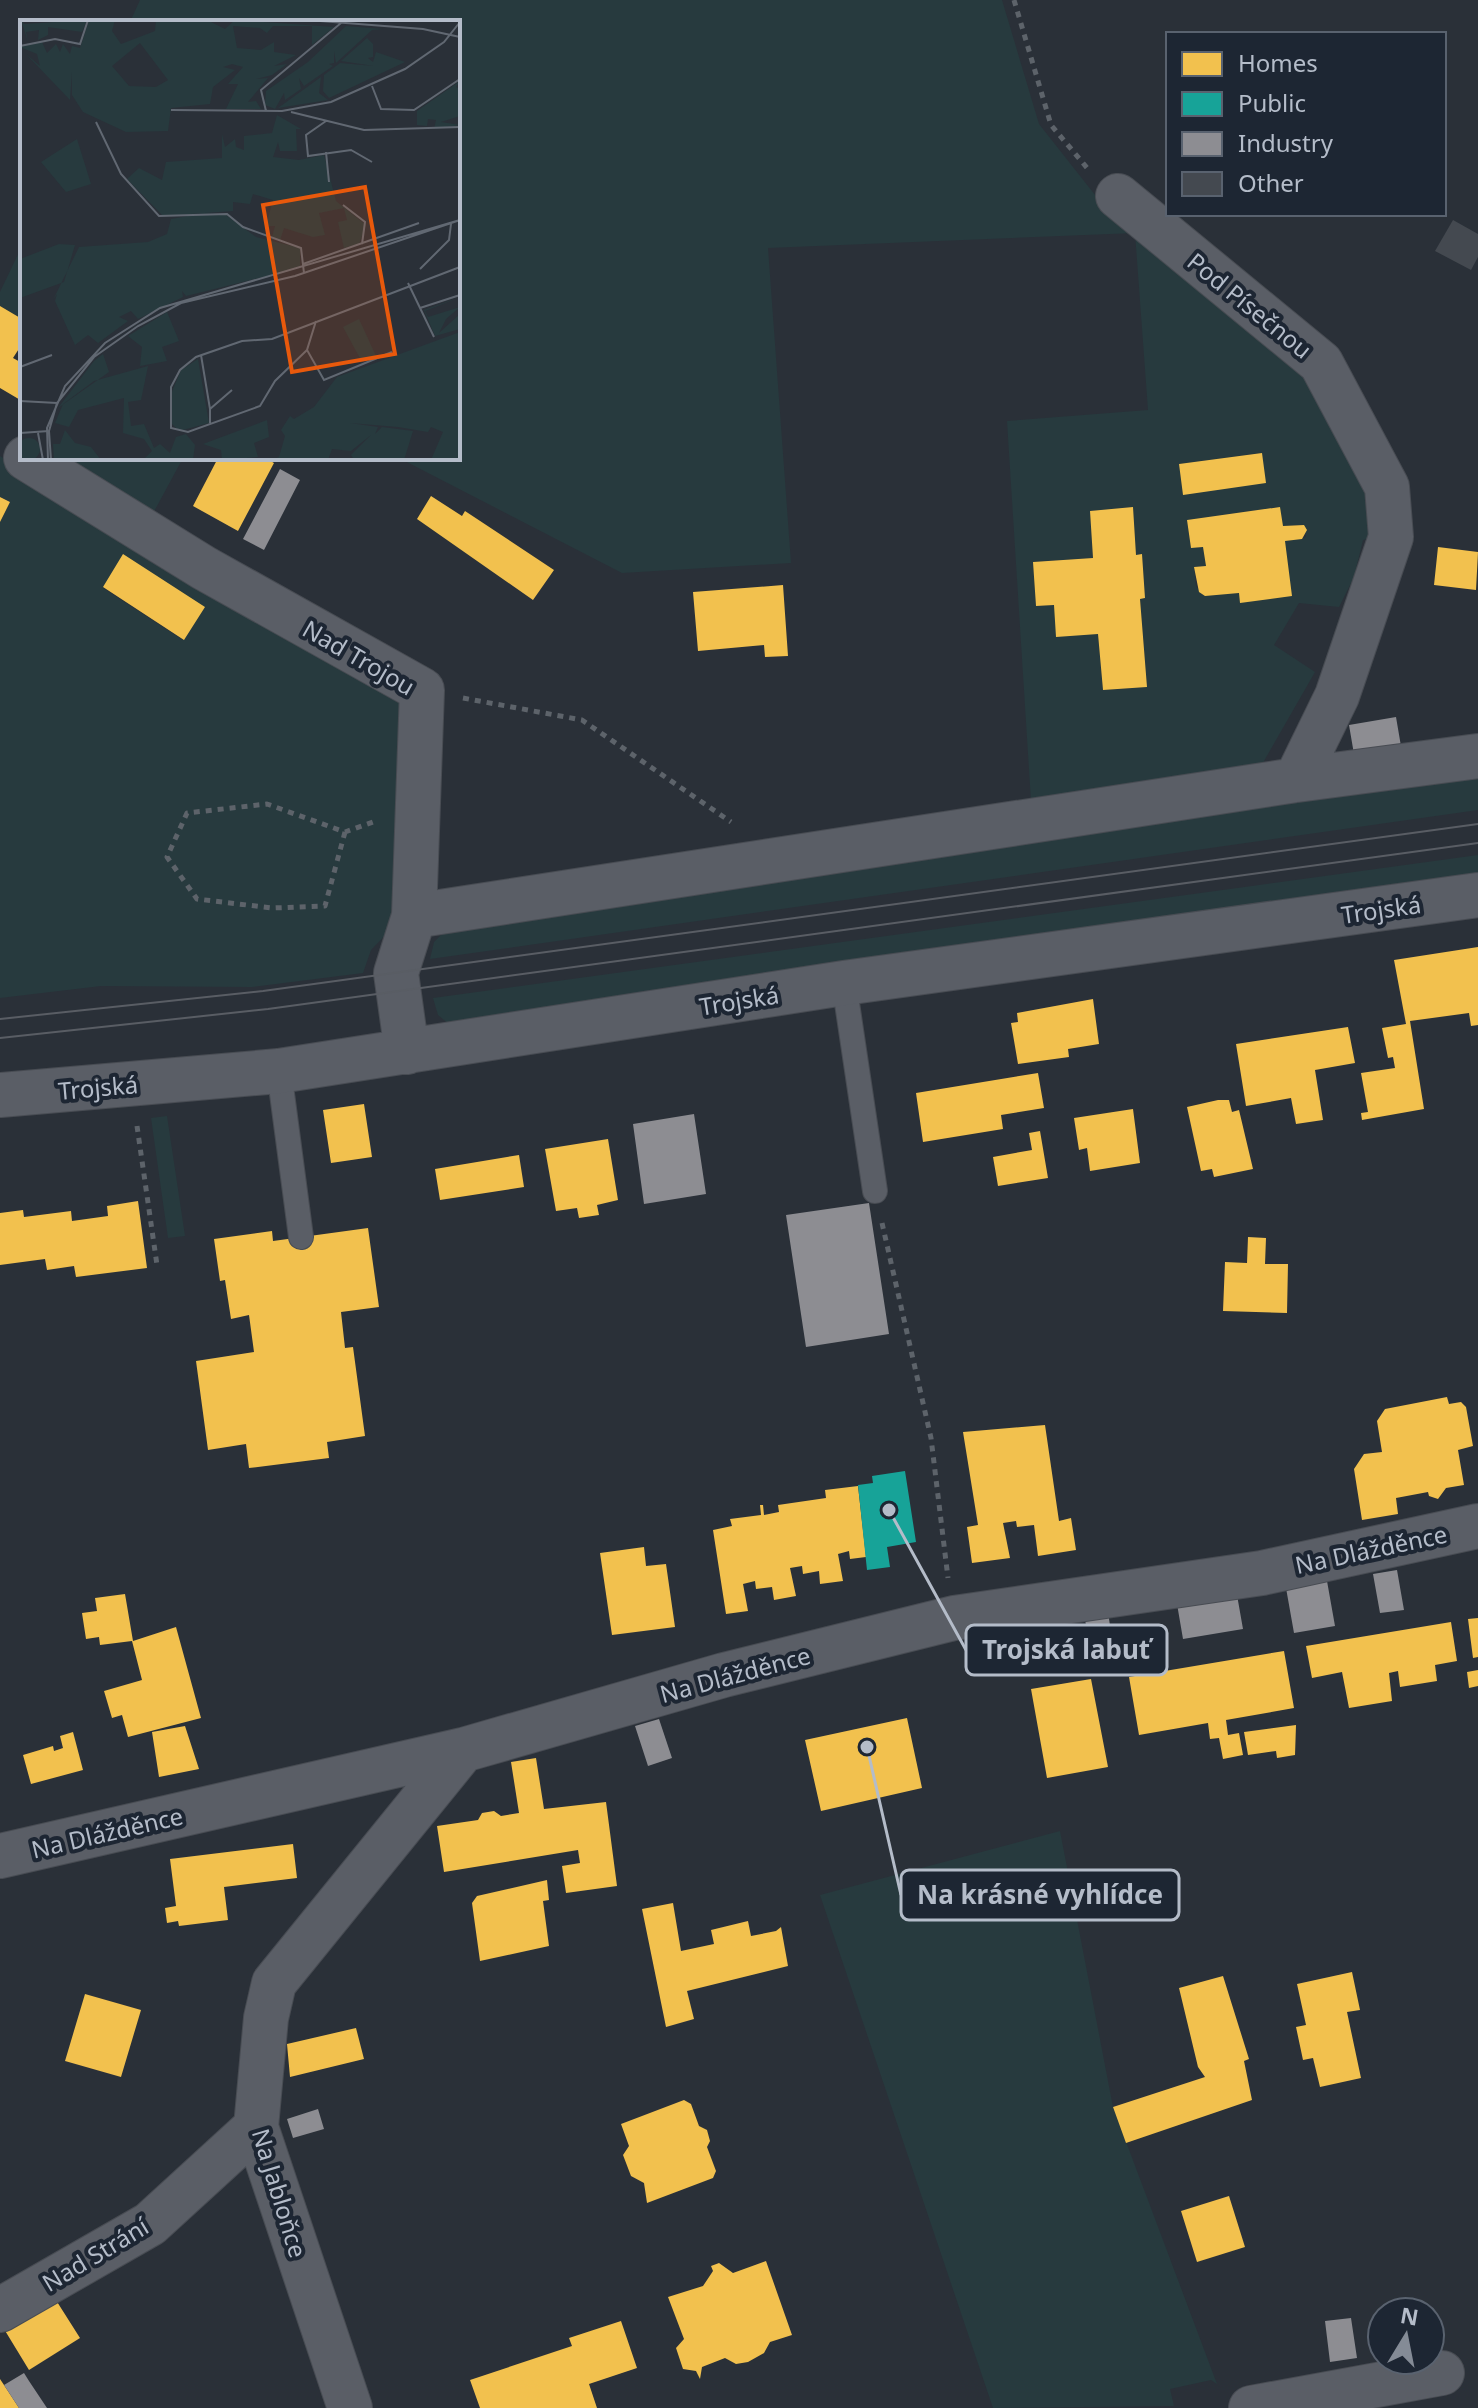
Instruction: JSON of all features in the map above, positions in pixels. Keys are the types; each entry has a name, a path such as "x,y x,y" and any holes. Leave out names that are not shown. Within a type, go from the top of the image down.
{"street":[{"name":"Pod Písečnou","path":"1118,196 1321,363 1387,487 1391,537 1337,696 1296,780"},
{"name":"Nad Trojou","path":"0,442 20,454"},
{"name":"Nad Trojou","path":"29,460 204,568 422,690 414,916 396,973 407,1052"},
{"path":"414,916 1296,780 1478,756"},
{"name":"Trojská","path":"0,1095 279,1071 844,983 1478,895"},
{"name":"Na Dlážděnce","path":"0,1856 463,1750 724,1675 954,1618 1262,1573 1478,1526"},
{"name":"Na Jabloňce","path":"350,2408 256,2127 266,2018 274,1983 463,1750"},
{"name":"Nad Strání","path":"0,2310 150,2224 256,2127"},
{"path":"1251,2408 1426,2376"}],"lane":[{"path":"844,983 875,1191"},
{"path":"279,1071 301,1237"}],"path":[{"path":"1014,0 1051,125 1077,159 1118,196"},
{"path":"422,690 582,720 734,824 757,863"},
{"path":"345,832 325,906 272,908 197,899 167,857 187,813 267,804 345,832 418,806"},
{"path":"137,1125 157,1265"},
{"path":"875,1191 906,1341 931,1438 949,1580"}],"green space":[{"path":"140,0 1002,0 1039,124 1099,200 1302,372 1387,533 1363,540 1354,577 1339,607 1299,603 1274,645 1315,672 1256,775 1031,801 1007,421 1148,410 1135,233 768,248 791,563 622,573 403,460 460,460 460,20 131,20","holes":["1262,453 1183,494 1179,464","1133,507 1136,555 1142,555 1145,598 1140,599 1147,687 1103,690 1098,634 1054,605 1036,606 1033,562 1093,558 1090,511","1279,507 1283,526 1304,525 1306,537 1285,541 1240,602 1239,593 1203,595 1196,586 1194,567 1206,566 1203,547 1191,548 1187,520"]},
{"path":"20,250 20,318 0,306 0,292"},
{"path":"0,456 193,578 406,694 400,920 371,950 363,973 252,987 101,986 0,998 0,522 10,502 0,497","holes":["124,555 183,640 103,588"]},
{"path":"49,460 182,460 150,519"},
{"path":"1478,770 1478,810 430,959 434,942 447,929"},
{"path":"1478,855 1478,876 449,1024 438,1015 433,998"},
{"path":"167,1116 185,1236 168,1238 151,1118"},
{"path":"1060,1831 1113,2107 1217,2384 1211,2380 1170,2389 1174,2406 993,2408 820,1895"}],"building: Homes":[{"path":"0,306 20,318 20,347 13,358 20,362 20,400 0,388"},
{"path":"1262,453 1266,483 1183,495 1179,464"},
{"path":"217,460 269,460 274,463 238,531 193,506"},
{"path":"431,496 462,516 465,511 554,570 533,600 417,519"},
{"path":"0,497 10,502 0,522"},
{"path":"1133,507 1136,555 1142,554 1145,598 1140,599 1147,687 1103,690 1098,634 1056,637 1054,605 1036,606 1033,562 1093,558 1090,511"},
{"path":"1280,507 1283,526 1304,525 1307,530 1302,539 1285,541 1292,596 1240,603 1239,593 1205,596 1199,592 1194,567 1206,566 1203,547 1191,548 1187,520"},
{"path":"1438,547 1478,552 1476,590 1434,585"},
{"path":"123,554 205,607 184,640 103,587"},
{"path":"783,585 788,656 765,657 764,645 698,651 693,592"},
{"path":"1478,947 1478,1025 1471,1026 1469,1013 1410,1021 1424,1109 1362,1120 1361,1113 1368,1112 1361,1073 1395,1068 1393,1057 1388,1058 1382,1028 1406,1024 1394,960"},
{"path":"1093,999 1099,1044 1068,1049 1069,1057 1018,1064 1011,1023 1018,1022 1017,1013"},
{"path":"1348,1027 1355,1063 1315,1070 1323,1120 1296,1124 1291,1098 1246,1106 1236,1044"},
{"path":"1038,1073 1044,1108 1001,1115 1003,1129 923,1142 916,1093"},
{"path":"1229,1100 1232,1112 1239,1110 1253,1169 1214,1177 1212,1169 1201,1171 1187,1107"},
{"path":"364,1104 372,1157 331,1163 323,1110"},
{"path":"1133,1109 1140,1163 1090,1171 1087,1148 1079,1150 1074,1118"},
{"path":"1040,1131 1048,1178 998,1186 993,1157 1032,1150 1029,1133"},
{"path":"608,1139 618,1200 597,1205 599,1215 579,1218 577,1208 556,1211 545,1149"},
{"path":"519,1155 524,1187 440,1200 435,1169"},
{"path":"138,1201 147,1268 76,1277 74,1266 47,1270 45,1259 0,1265 0,1213 23,1210 24,1217 71,1211 72,1221 108,1216 107,1206"},
{"path":"368,1228 379,1307 341,1312 345,1348 353,1347 365,1436 327,1442 329,1458 249,1468 246,1444 208,1450 196,1361 254,1352 249,1315 231,1319 225,1280 220,1281 214,1239 272,1231 273,1241"},
{"path":"1248,1237 1266,1238 1265,1264 1288,1264 1287,1313 1223,1311 1225,1262 1247,1263"},
{"path":"1447,1397 1449,1404 1461,1402 1466,1407 1473,1446 1458,1450 1464,1485 1446,1488 1438,1499 1429,1496 1428,1492 1396,1498 1398,1514 1362,1520 1354,1469 1364,1454 1382,1452 1377,1421 1385,1409"},
{"path":"1045,1425 1059,1521 1071,1518 1076,1550 1038,1556 1034,1525 1017,1527 1016,1521 1003,1523 1010,1558 972,1563 967,1527 978,1525 963,1432"},
{"path":"858,1486 866,1557 850,1559 849,1551 838,1554 843,1581 820,1584 819,1571 803,1574 802,1566 790,1568 796,1596 774,1600 772,1587 756,1589 755,1581 743,1584 748,1611 726,1614 713,1530 732,1526 730,1519 761,1515 760,1505 763,1505 764,1515 779,1512 778,1505 826,1498 825,1490"},
{"path":"644,1547 646,1566 666,1564 675,1627 612,1635 600,1553"},
{"path":"125,1594 133,1641 176,1627 201,1718 128,1737 122,1715 112,1718 104,1691 142,1680 132,1641 100,1645 99,1637 86,1639 82,1613 97,1611 95,1598"},
{"path":"1478,1618 1478,1657 1473,1658 1468,1619"},
{"path":"1451,1622 1457,1661 1435,1665 1437,1681 1400,1687 1398,1671 1389,1673 1392,1701 1349,1708 1342,1672 1312,1678 1306,1646"},
{"path":"1284,1651 1294,1708 1226,1720 1228,1735 1239,1733 1243,1755 1223,1759 1219,1738 1210,1739 1208,1723 1139,1735 1129,1677"},
{"path":"1478,1670 1478,1686 1469,1688 1467,1672"},
{"path":"1091,1679 1108,1767 1047,1778 1031,1689"},
{"path":"907,1718 922,1788 821,1811 805,1740"},
{"path":"1296,1725 1295,1755 1277,1758 1276,1751 1248,1755 1244,1732"},
{"path":"185,1726 199,1769 159,1777 152,1732"},
{"path":"73,1732 83,1770 31,1784 23,1755 53,1746 54,1751 63,1748 60,1736"},
{"path":"536,1758 544,1809 606,1802 617,1886 566,1893 562,1866 580,1863 578,1850 444,1872 437,1826 478,1820 482,1813 494,1811 501,1816 519,1813 511,1762"},
{"path":"293,1844 297,1878 224,1887 228,1920 179,1926 178,1921 167,1923 165,1908 176,1906 170,1859"},
{"path":"547,1880 549,1900 543,1901 549,1946 480,1961 472,1903 477,1896"},
{"path":"673,1903 681,1951 714,1944 711,1930 748,1921 751,1936 781,1927 788,1966 687,1991 694,2019 666,2027 642,1909"},
{"path":"1352,1972 1360,2010 1347,2012 1361,2078 1320,2087 1313,2058 1303,2060 1296,2027 1306,2025 1297,1984"},
{"path":"1223,1976 1249,2059 1244,2061 1252,2100 1126,2143 1113,2107 1205,2077 1198,2067 1179,1988"},
{"path":"85,1994 141,2010 121,2077 65,2061"},
{"path":"356,2028 364,2059 290,2077 287,2044"},
{"path":"684,2100 691,2104 699,2126 707,2130 710,2141 707,2147 716,2171 713,2178 647,2203 644,2183 631,2176 623,2155 629,2146 621,2124"},
{"path":"1229,2196 1245,2247 1197,2262 1181,2211"},
{"path":"766,2261 792,2335 770,2342 764,2353 748,2362 736,2364 725,2358 702,2367 700,2379 696,2371 683,2369 676,2348 684,2339 668,2297 703,2286 713,2271 711,2266 719,2263 733,2273"},
{"path":"54,2297 80,2338 29,2370 4,2329"},
{"path":"621,2321 637,2368 589,2384 597,2408 480,2408 470,2380 572,2346 569,2338"},
{"path":"0,2379 4,2385 19,2408 0,2408"}],"building: Public":[{"path":"905,1471 916,1542 887,1547 890,1567 867,1570 858,1485 873,1483 872,1476"}],"building: Industry":[{"path":"280,469 300,480 264,550 243,539"},
{"path":"1396,717 1403,758 1356,766 1349,725"},
{"path":"694,1114 706,1194 644,1204 633,1124"},
{"path":"869,1203 889,1334 806,1347 786,1215"},
{"path":"1397,1570 1404,1610 1380,1613 1373,1574"},
{"path":"1327,1581 1335,1626 1294,1633 1286,1588"},
{"path":"1237,1595 1243,1629 1183,1639 1177,1604"},
{"path":"1108,1612 1113,1646 1091,1650 1084,1615"},
{"path":"659,1719 672,1758 648,1766 635,1726"},
{"path":"318,2109 324,2129 293,2138 287,2119"},
{"path":"1351,2318 1357,2358 1330,2362 1325,2321"},
{"path":"24,2373 47,2408 19,2408 4,2385"}],"building: Other":[{"path":"1453,220 1478,234 1478,257 1471,270 1435,251"}],"tram line":[{"path":"0,1019 263,991 1478,824"},
{"path":"0,1038 268,1009 1478,843"}],"place":[{"name":"Trojská labuť","path":"889,1510"},
{"name":"Na krásné vyhlídce","path":"867,1747"}]}
